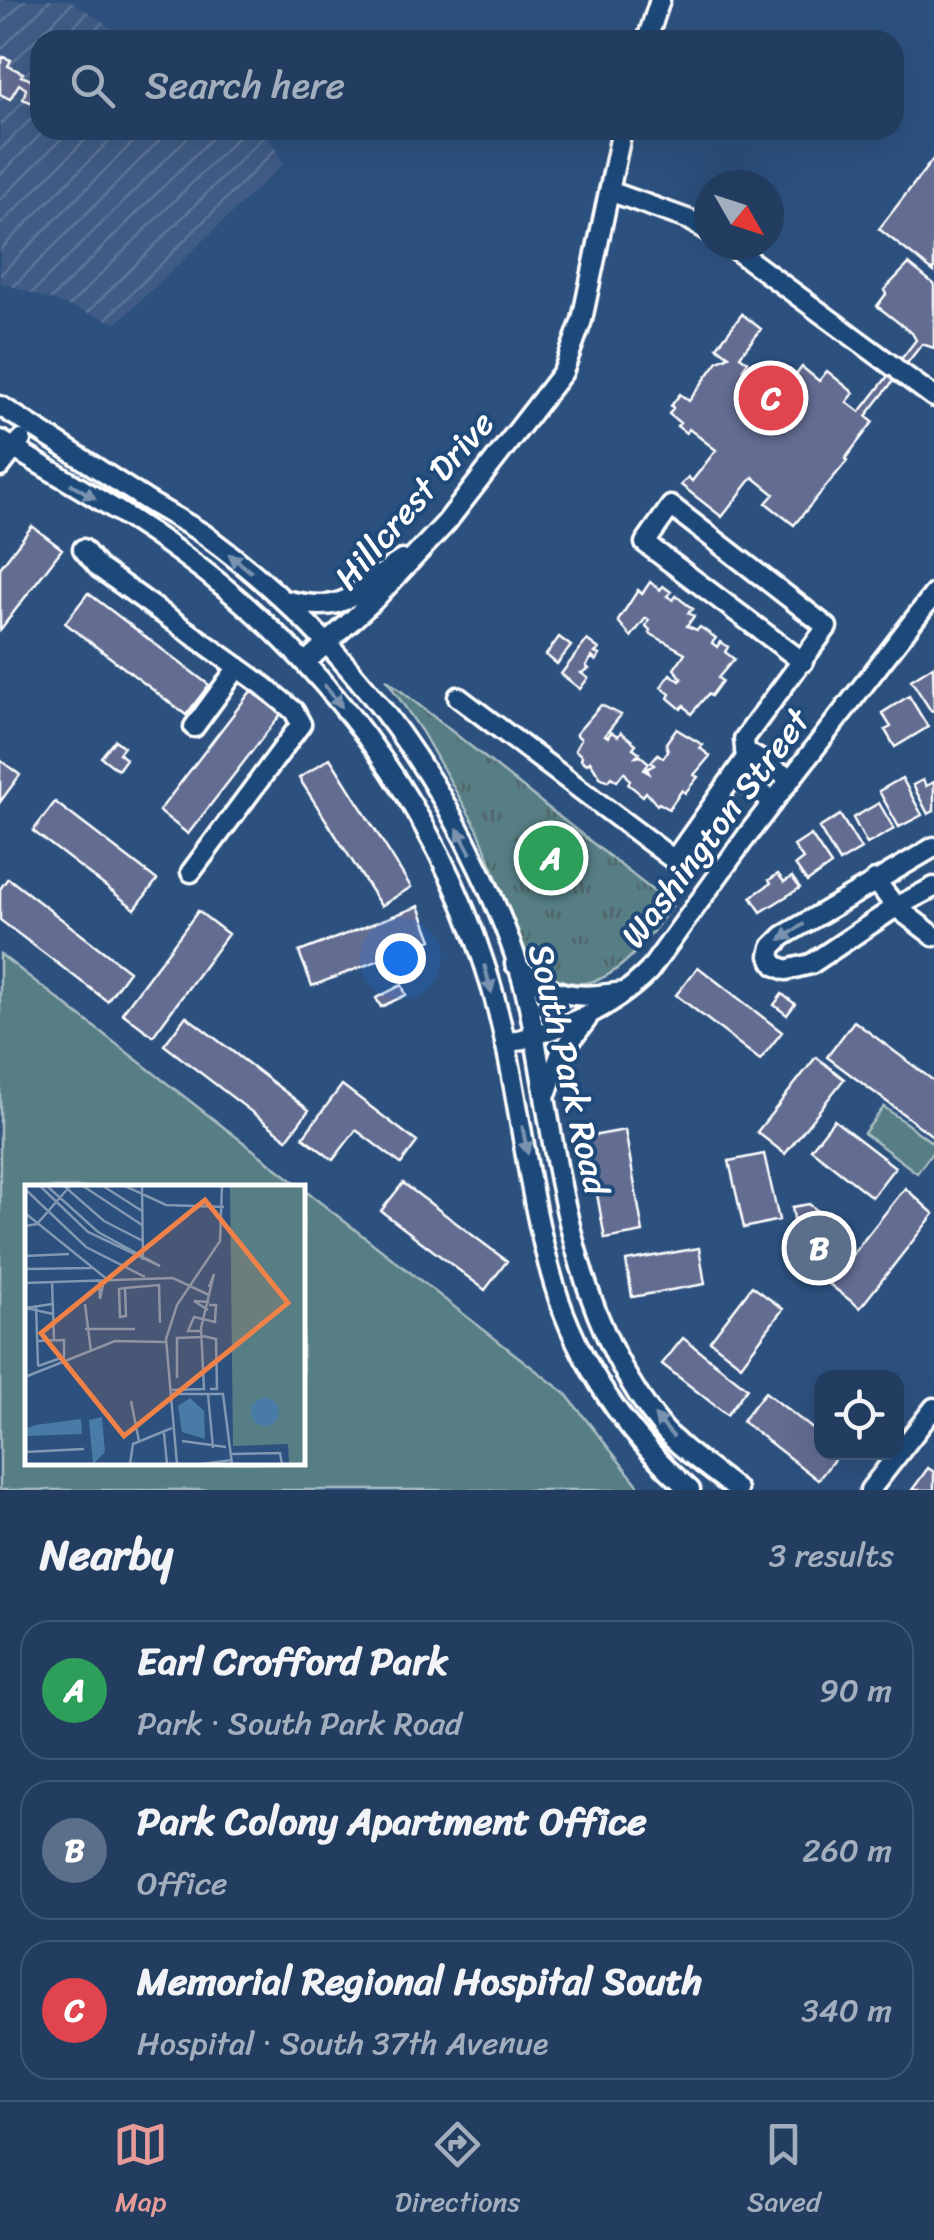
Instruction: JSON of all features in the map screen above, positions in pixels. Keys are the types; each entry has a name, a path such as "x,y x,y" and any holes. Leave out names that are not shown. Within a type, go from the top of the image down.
{"street":[{"path":"650,30 660,0"},
{"path":"620,140 609,191 694,223"},
{"name":"Hillcrest Drive","path":"306,662 373,601 424,546 563,372 582,320 609,191"},
{"path":"749,260 934,398"},
{"name":"South Park Road","path":"0,406 203,534 284,600 392,722 440,795 480,871 528,1003 579,1265 602,1324 663,1428 738,1490"},
{"path":"0,468 7,445 31,426"},
{"name":"South Park Road","path":"7,445 180,552 248,606 306,662 368,738 422,823 452,882 485,966 505,1044 554,1285 574,1334 592,1371 630,1428 690,1490"},
{"path":"458,698 674,860 746,758 744,740 803,662 826,627 671,506 645,543 803,662"},
{"path":"284,600 314,607 334,606 350,599 374,577 424,546"},
{"path":"83,549 99,568 294,711 300,724 190,872"},
{"name":"Washington Street","path":"505,1044 590,1016 630,991 663,954 774,801 932,601"},
{"path":"194,727 238,667"},
{"path":"745,751 791,779"},
{"path":"734,776 774,801"},
{"path":"934,848 783,936 772,947 770,956 775,965 786,970 811,964 896,907 934,887"},
{"path":"875,880 896,907 934,936"},
{"path":"514,964 540,985 574,997 630,991"},
{"path":"546,1098 560,1055 590,1016"},
{"path":"870,1490 934,1408"}],"shaded area":[{"path":"0,0 70,0 115,30 30,30 30,140 270,140 284,163 117,323 0,282"}],"green space":[{"path":"386,679 672,906 643,944 610,974 592,982 573,983 552,976 529,960 478,830 422,732"},
{"path":"0,954 298,1185 25,1185 25,1465 305,1465 305,1191 565,1393 642,1490 0,1490"},
{"path":"884,1107 934,1144 934,1150 917,1173 864,1133"}],"building":[{"path":"3,57 11,60 8,66 30,79 30,102 23,99 26,89 19,84 10,99 0,94"},
{"path":"934,158 934,272 879,229"},
{"path":"909,264 934,284 934,348 922,344 866,416 873,422 847,461 794,525 766,503 774,494 753,477 722,517 681,485 688,477 692,481 716,450 689,429 686,433 677,426 680,423 669,414 671,406 680,394 689,401 718,361 729,356 717,347 742,314 761,329 740,356 748,362 743,369 746,372 751,366 783,391 802,367 819,381 827,371 854,393 847,402 860,412 916,340 877,306 886,294 884,290"},
{"path":"32,526 62,549 0,630 0,568"},
{"path":"650,582 660,590 663,586 671,592 667,596 673,600 676,596 693,609 688,613 694,616 687,626 697,630 700,627 716,638 712,643 728,647 725,652 734,659 718,678 722,681 711,696 708,694 691,714 684,705 681,709 668,698 670,694 661,687 670,674 682,679 674,669 685,653 649,633 646,618 631,637 618,621 638,590 642,594"},
{"path":"88,593 209,685 186,715 65,623"},
{"path":"559,637 571,646 557,664 546,655"},
{"path":"587,640 599,649 595,653 600,655 596,661 592,657 586,666 589,669 581,673 588,678 580,689 561,674"},
{"path":"933,666 934,710 931,711 911,680"},
{"path":"251,691 281,714 188,834 159,811"},
{"path":"909,696 928,727 895,747 885,730 891,727 882,713"},
{"path":"601,705 621,715 605,735 608,737 611,732 618,736 621,732 636,744 633,748 640,753 636,757 641,756 649,763 644,770 649,773 647,769 654,765 651,762 658,754 663,758 668,751 666,743 676,729 703,745 700,748 710,756 694,775 698,777 685,793 682,790 669,809 628,784 630,780 624,772 617,781 611,777 608,781 600,777 590,761 587,764 581,760 575,750 581,739 576,734"},
{"path":"115,740 124,747 119,753 126,759 118,770 101,757"},
{"path":"330,758 411,887 381,906 299,778"},
{"path":"0,760 20,775 0,802"},
{"path":"902,778 922,815 899,827 879,791"},
{"path":"923,780 926,786 934,782 934,811 928,814 913,785"},
{"path":"55,802 157,880 135,909 33,831"},
{"path":"879,803 894,829 867,844 853,818"},
{"path":"840,815 861,849 839,862 819,828"},
{"path":"811,835 831,865 807,882 795,865 803,859 794,846"},
{"path":"778,874 784,882 792,877 800,888 761,912 751,897"},
{"path":"8,878 129,971 107,1001 0,920 0,889"},
{"path":"419,906 432,940 312,986 299,952"},
{"path":"198,911 228,934 153,1036 122,1013"},
{"path":"698,967 782,1032 760,1060 676,995"},
{"path":"402,985 406,995 381,1007 376,998"},
{"path":"782,994 795,1004 787,1015 774,1005"},
{"path":"186,1016 309,1110 287,1139 164,1045"},
{"path":"854,1021 934,1081 934,1137 827,1057"},
{"path":"816,1057 844,1079 785,1154 757,1132"},
{"path":"342,1085 417,1142 401,1164 356,1130 333,1160 303,1137"},
{"path":"834,1120 895,1167 872,1197 811,1149"},
{"path":"625,1130 643,1232 605,1239 587,1137"},
{"path":"764,1154 779,1220 744,1228 729,1161"},
{"path":"403,1183 507,1261 485,1290 381,1211"},
{"path":"905,1188 934,1214 860,1308 829,1284"},
{"path":"809,1204 848,1235 817,1274 801,1261 792,1207"},
{"path":"699,1248 705,1284 632,1297 626,1261"},
{"path":"752,1286 783,1309 741,1365 710,1341"},
{"path":"683,1338 747,1388 727,1415 662,1364"},
{"path":"765,1392 814,1430 814,1460 834,1460 818,1480 742,1421"},
{"path":"928,1468 934,1472 934,1490 912,1490"}],"place":[{"name":"Memorial Regional Hospital South","path":"771,398"},
{"name":"Earl Crofford Park","path":"551,858"},
{"name":"Park Colony Apartment Office","path":"819,1248"}]}
